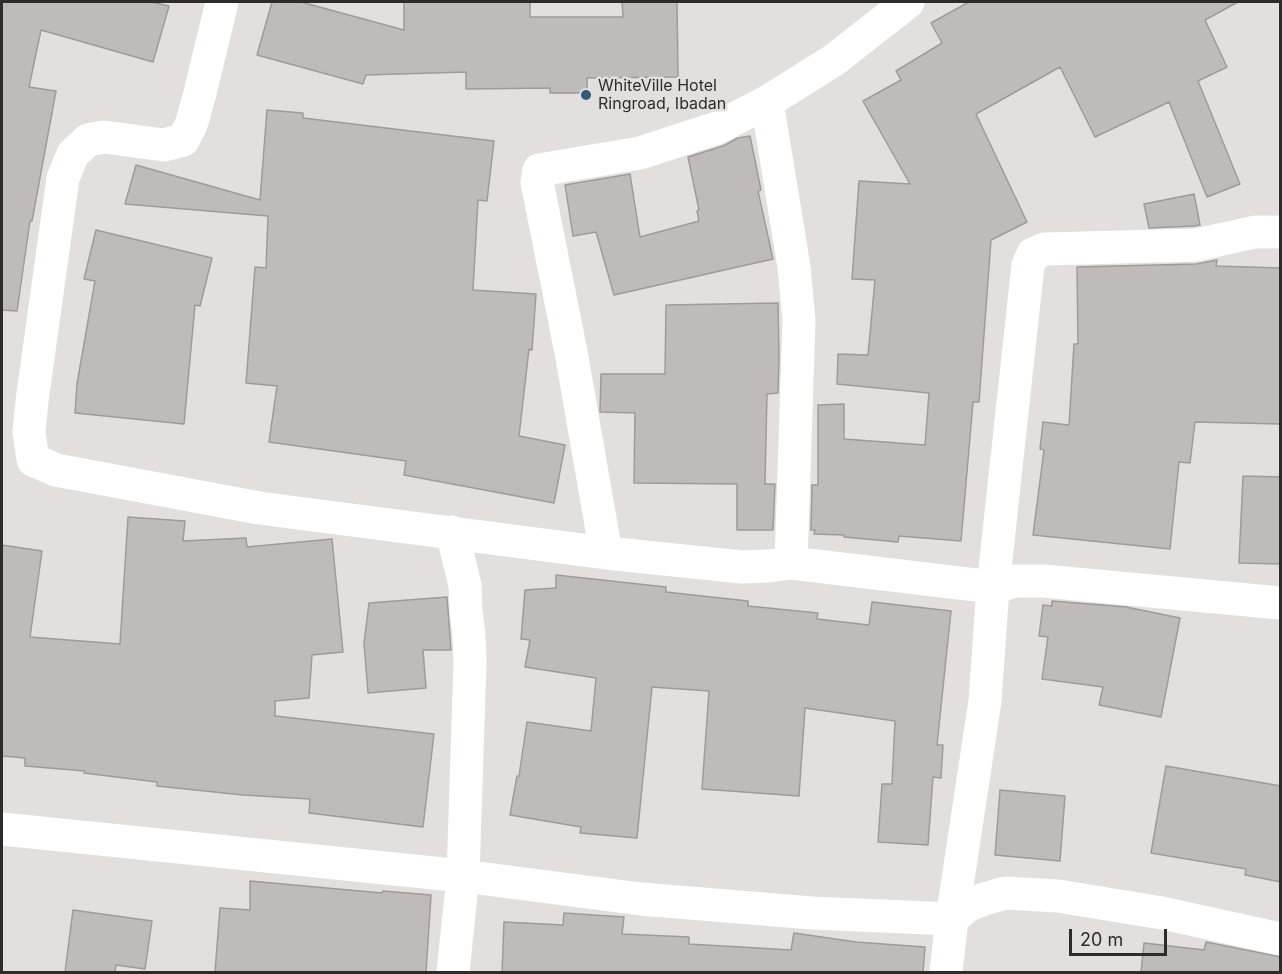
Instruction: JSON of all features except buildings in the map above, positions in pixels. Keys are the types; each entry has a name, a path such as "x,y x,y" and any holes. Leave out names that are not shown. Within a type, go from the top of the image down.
{"street":[{"path":"222,2 199,97 191,125 183,140 164,145 104,137 88,140 73,154 63,178 28,432 33,460 56,470 259,508 606,553 742,567 791,563 993,587 1015,581 1044,581 1281,603"},
{"path":"606,553 571,352 537,182 539,170 640,153 717,128 767,102 834,60 908,2"},
{"path":"767,102 794,267 799,320 791,563"},
{"path":"946,972 985,701 993,587 1028,265 1033,254 1045,249 1196,245 1255,232 1281,232"},
{"path":"452,532 465,585 470,663 463,876 453,972"},
{"path":"2,829 463,876 653,900 812,913 952,919 967,906 1006,893 1058,896 1162,913 1281,939"}],"place":[{"name":"WhiteVille Hotel Ringroad, Ibadan","path":"586,95"}]}
